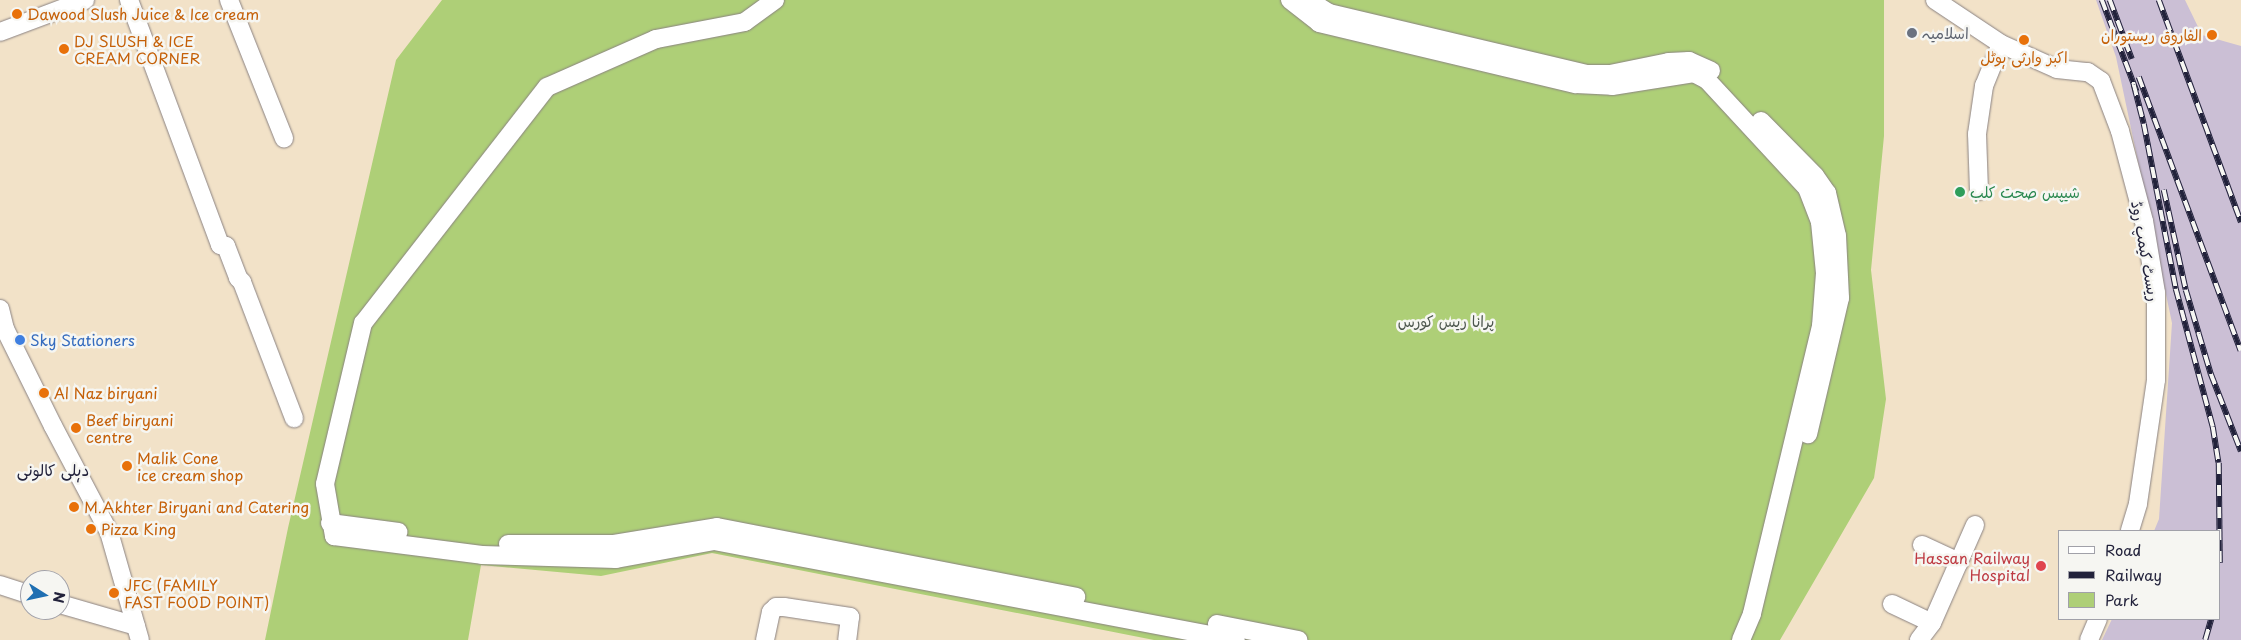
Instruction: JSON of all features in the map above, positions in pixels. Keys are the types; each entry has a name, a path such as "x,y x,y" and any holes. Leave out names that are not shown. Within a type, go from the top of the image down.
{"street":[{"path":"0,32 85,0"},
{"path":"129,0 205,208 220,245 226,246 238,278 242,282 294,418"},
{"path":"229,0 284,138"},
{"path":"775,0 745,22 656,39 547,87 363,323 324,484 334,536 482,555 616,559 714,541 1236,640"},
{"path":"1290,0 1319,23 1576,84 1612,86 1694,73 1707,80 1807,188 1820,222 1825,273 1822,326 1752,614 1741,640"},
{"path":"1308,0 1329,13 1588,74 1610,74 1669,62 1689,61 1708,68 1815,176 1827,193 1837,236 1840,298 1816,405 1761,617 1752,640"},
{"name":"ریسٹ کیمپ روڈ","path":"1935,0 2001,44 2057,69 2088,72 2101,81 2120,131 2144,220 2156,294 2156,380 2138,504 2130,530"},
{"path":"1979,191 1977,134 1984,86 2001,44"},
{"path":"0,309 5,329 53,426 109,532 138,633"},
{"path":"330,523 491,544 614,544 717,527 1298,640"},
{"path":"1919,640 1932,624 1975,525"},
{"path":"1922,545 1959,562"},
{"path":"0,585 20,592"},
{"path":"1892,604 1932,624"},
{"path":"765,640 771,612 776,607 850,617 847,640"},
{"path":"70,608 138,633"},
{"path":"2089,640 2098,620"}],"shaded area":[{"path":"2096,0 2185,0 2202,35 2241,46 2241,640 2102,640 2112,620 2221,620 2221,530 2154,530 2159,519 2172,323 2116,57"}],"green space":[{"name":"پرانا ریس کورس","path":"442,0 1884,0 1884,136 1871,270 1886,399 1874,478 1780,640 1154,640 712,553 601,576 481,565 468,640 265,640 288,528 396,60"}],"railway":[{"path":"2102,0 2137,92"},
{"path":"2110,0 2132,59"},
{"path":"2159,0 2241,222"},
{"path":"2139,77 2241,351"},
{"path":"2134,85 2144,124 2176,289 2213,427 2219,463 2220,530"},
{"path":"2164,190 2186,290 2211,374 2241,451"},
{"path":"2205,640 2211,620"}],"place":[{"name":"Dawood Slush Juice & Ice cream","path":"17,14"},
{"name":"اسلامیہ","path":"1912,33"},
{"name":"الفاروق ریستوران","path":"2212,35"},
{"name":"اکبر وارثی ہوٹل","path":"2024,40"},
{"name":"DJ SLUSH & ICE CREAM CORNER","path":"64,49"},
{"name":"شیپس صحت کلب","path":"1960,192"},
{"name":"Sky Stationers","path":"20,340"},
{"name":"Al Naz biryani","path":"44,393"},
{"name":"Beef biryani centre","path":"76,428"},
{"name":"Malik Cone ice cream shop","path":"127,466"},
{"name":"M.Akhter Biryani and Catering","path":"74,507"},
{"name":"Pizza King","path":"91,529"},
{"name":"Hassan Railway Hospital","path":"2041,566"},
{"name":"JFC (FAMILY FAST FOOD POINT)","path":"114,593"}],"district":[{"name":"دہلی کالونی","path":"53,469"}]}
